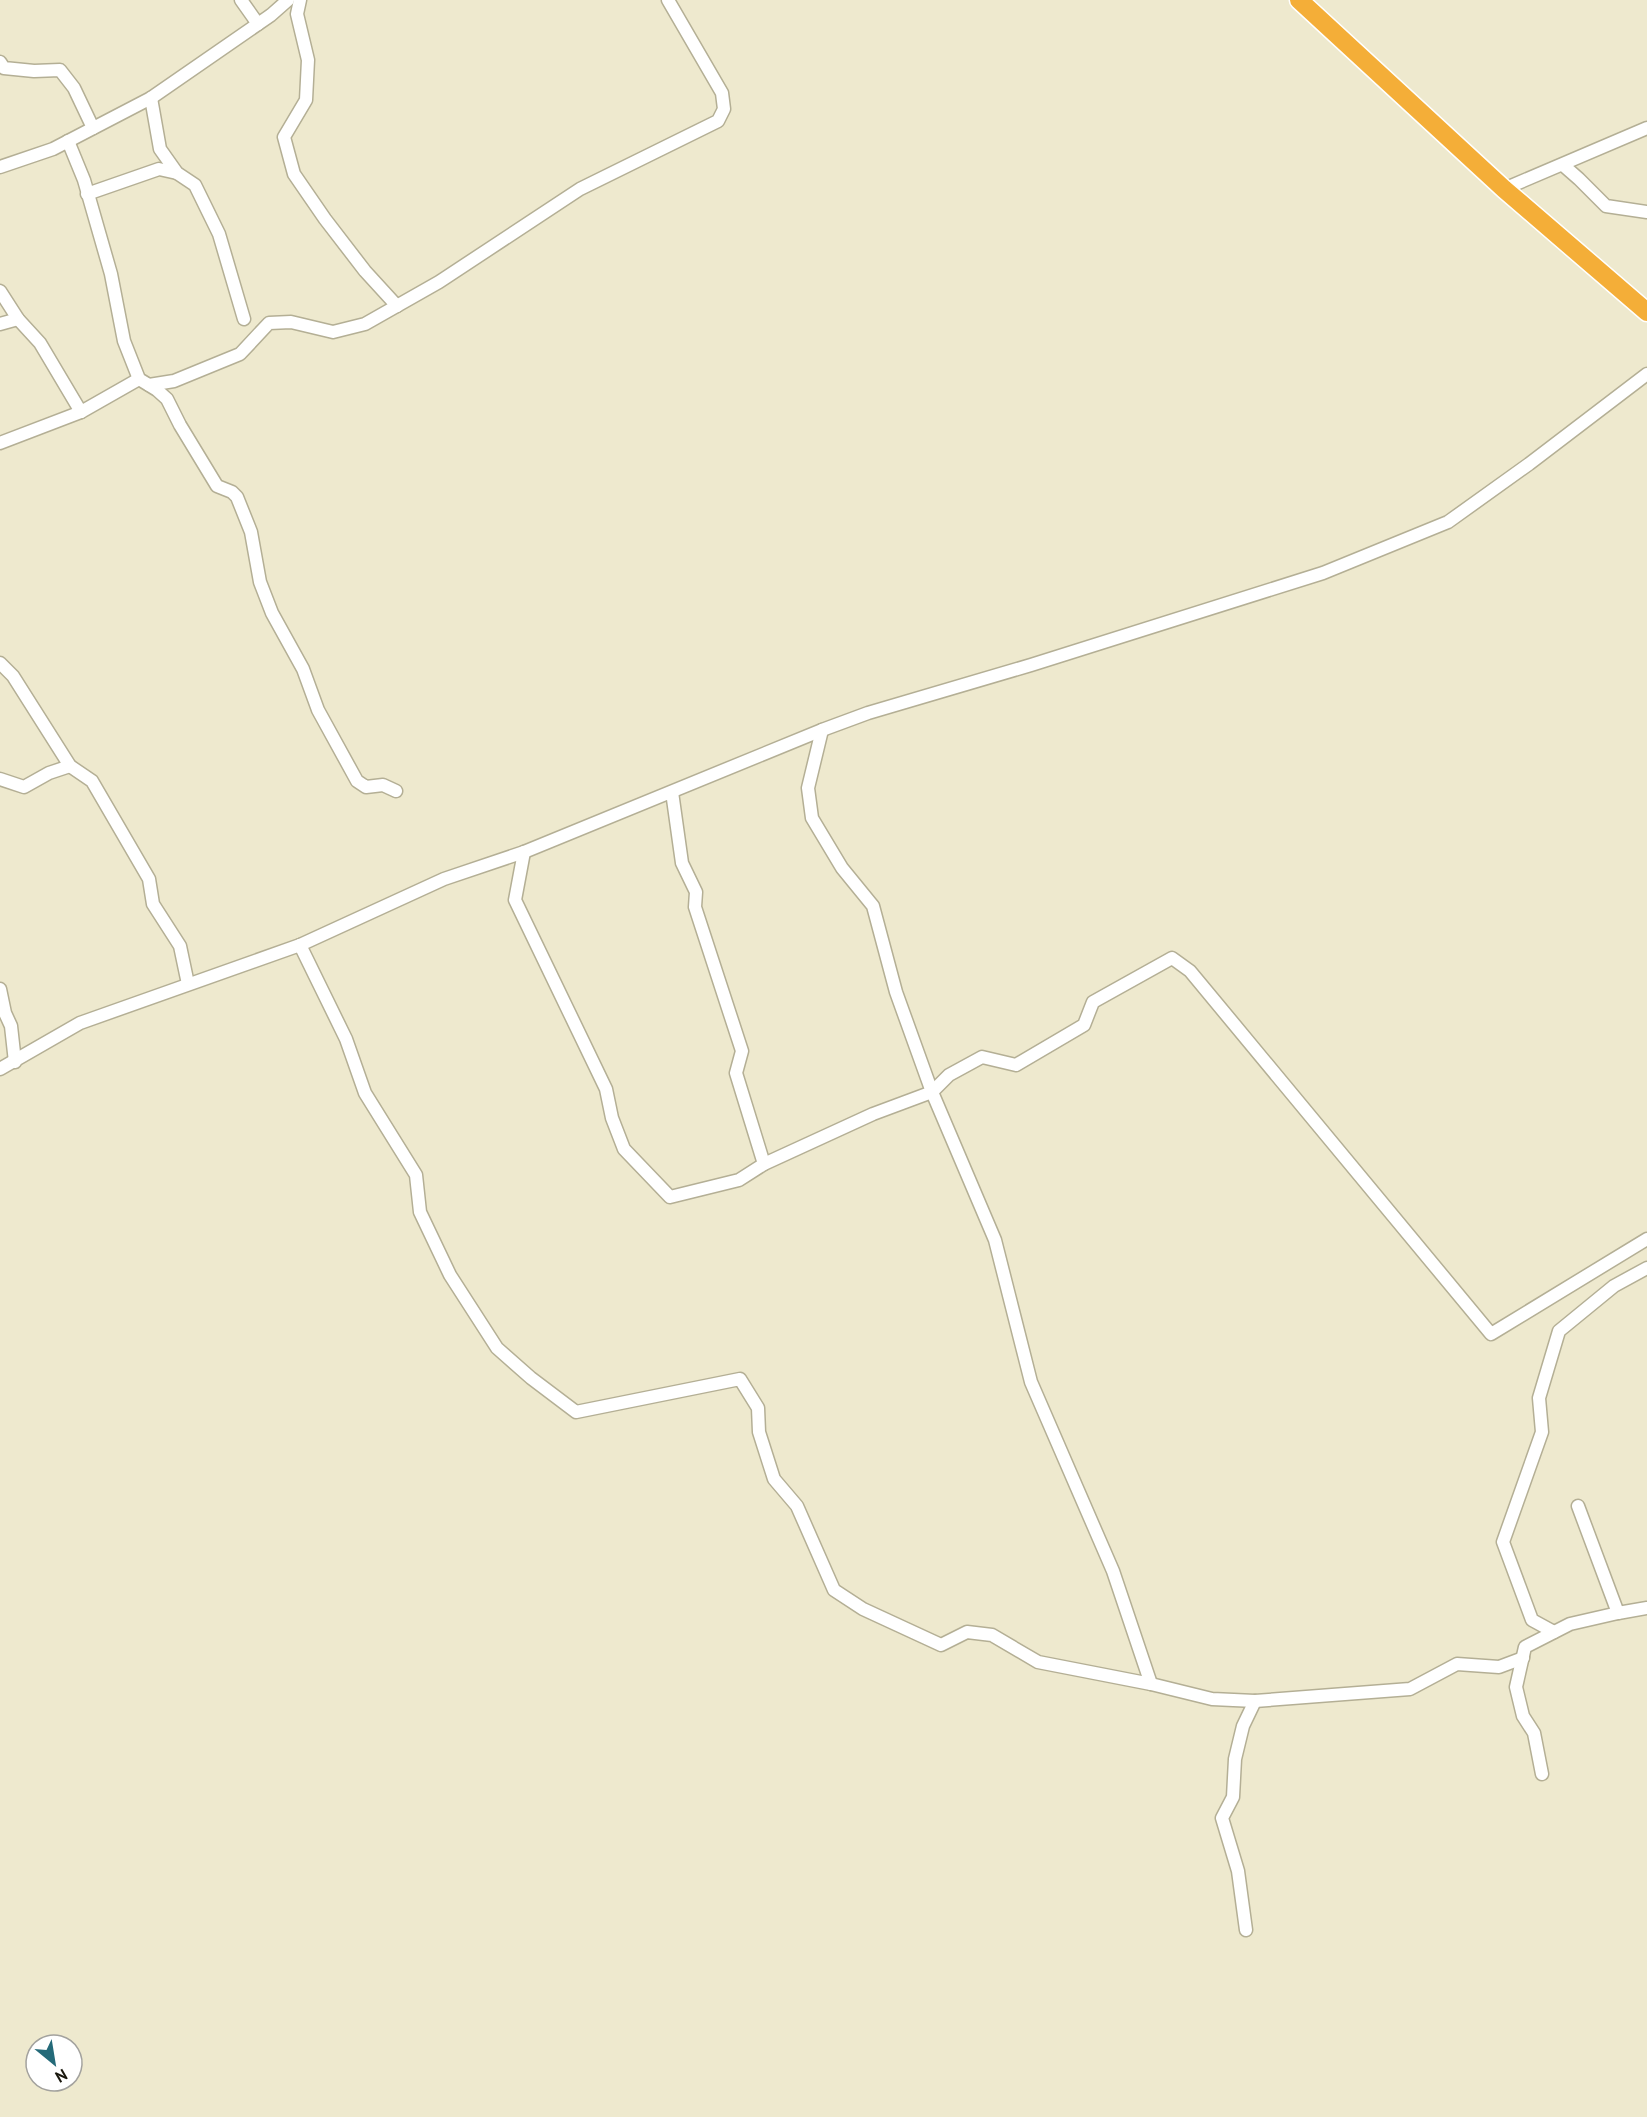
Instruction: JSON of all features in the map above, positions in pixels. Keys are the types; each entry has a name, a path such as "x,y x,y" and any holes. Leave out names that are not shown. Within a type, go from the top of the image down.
{"highway":[{"path":"1299,0 1504,189 1647,312"}],"street":[{"path":"241,0 258,24"},
{"path":"0,167 53,149 151,98 258,24 288,0"},
{"path":"300,0 297,14 308,60 306,100 284,137 294,174 365,271 397,306"},
{"path":"0,443 81,412 144,382 174,381 240,354 269,322 291,322 333,332 365,324 580,189 718,121 724,109 722,93 668,0"},
{"path":"0,62 4,68 34,71 60,70 74,88 93,128"},
{"path":"151,98 160,148 177,173"},
{"path":"1504,189 1647,128"},
{"path":"68,141 84,180 111,274 124,341 144,382 167,399 217,486 232,492 237,497 251,532 260,582 273,613 303,669 318,710 357,781 366,787 383,785 396,791"},
{"path":"1563,165 1605,206 1647,212"},
{"path":"87,194 159,169 177,173 195,184 219,234 244,319"},
{"path":"0,291 18,319 40,343 81,412"},
{"path":"0,324 18,319"},
{"path":"0,1069 80,1023 300,945 444,879 524,852 822,730 868,713 1031,665 1323,573 1448,522 1647,374"},
{"path":"0,663 13,676 70,766 92,781 149,879 153,904 180,946 188,984"},
{"path":"822,730 808,788 812,818 842,868 873,906 896,992 932,1092 994,1240 1031,1382 1113,1570 1151,1684"},
{"path":"0,779 24,787 49,773 70,766"},
{"path":"672,792 682,863 696,892 695,908 742,1051 736,1073 764,1164"},
{"path":"524,852 514,900 606,1089 612,1118 624,1149 669,1197 740,1180 764,1164 873,1114 932,1092 949,1075 982,1057 1016,1065 1084,1025 1093,1002 1172,958 1190,971 1491,1334 1647,1239"},
{"path":"300,945 346,1039 365,1093 416,1175 420,1212 450,1275 497,1348 531,1378 576,1412 740,1379 758,1408 759,1432 774,1479 797,1506 834,1590 863,1609 941,1645 967,1632 992,1635 1038,1662 1212,1698 1255,1701 1410,1689 1458,1664 1499,1666 1522,1658"},
{"path":"0,990 5,1013 11,1026 15,1062"},
{"path":"1554,1632 1533,1620 1503,1542 1542,1432 1539,1398 1559,1331 1614,1286 1647,1268"},
{"path":"1578,1506 1618,1612"},
{"path":"1542,1774 1534,1733 1524,1716 1516,1687 1525,1647 1570,1624 1618,1612 1647,1608"},
{"path":"1246,1930 1238,1871 1222,1818 1233,1797 1235,1760 1244,1726 1255,1701"}]}
